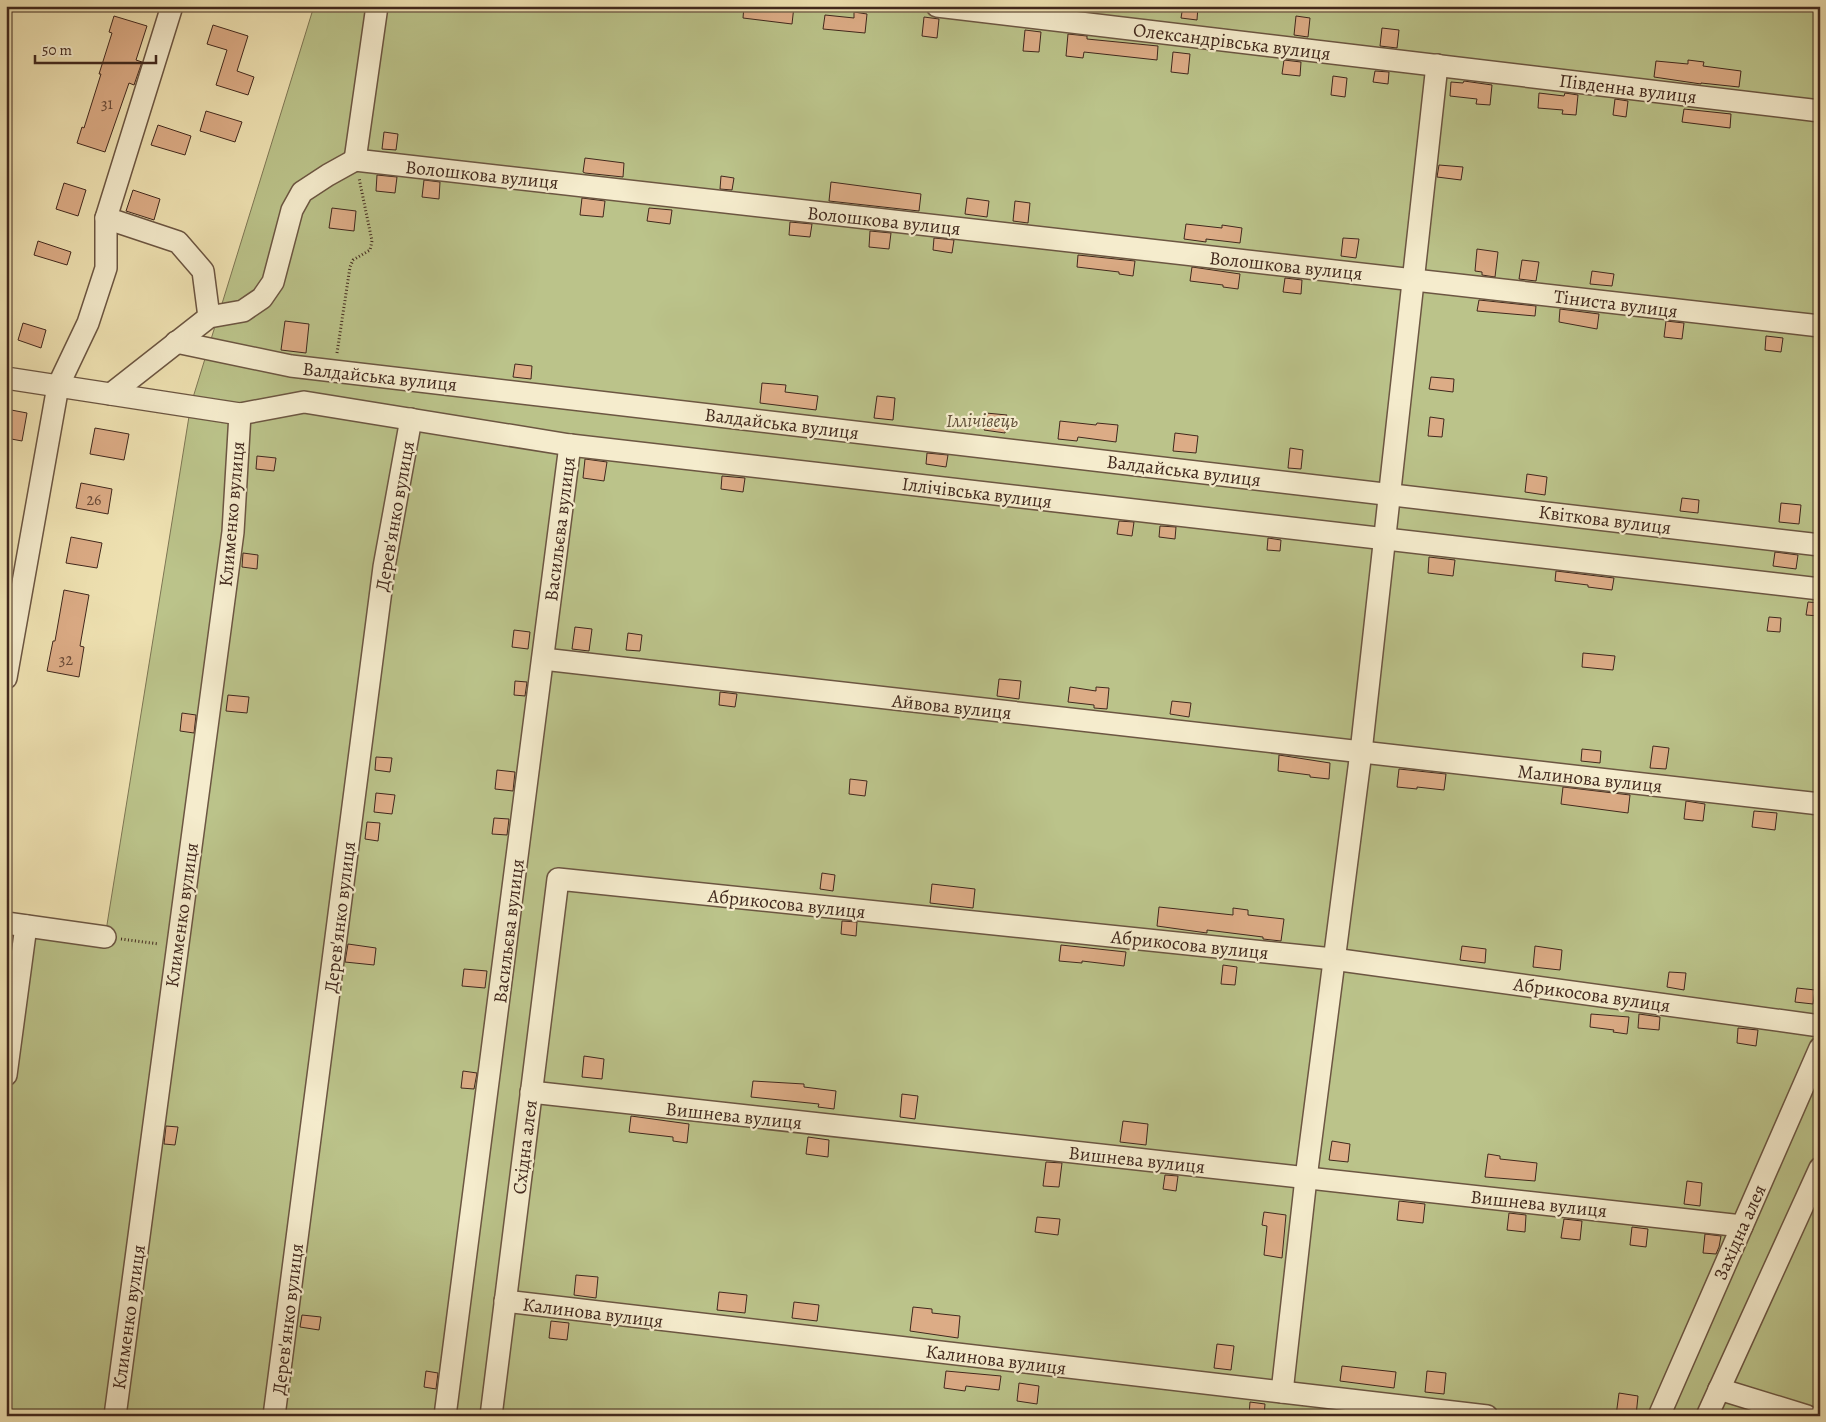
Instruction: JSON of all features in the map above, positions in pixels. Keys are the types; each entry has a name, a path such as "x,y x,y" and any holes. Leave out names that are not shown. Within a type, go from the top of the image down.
{"street":[{"path":"6,678 58,386 88,323 106,268 106,218 172,6"},
{"path":"111,394 209,317 243,311 262,298 274,282 292,210 302,192 328,174 355,160 377,6"},
{"name":"Олександрівська вулиця","path":"937,6 1437,65"},
{"path":"1282,1392 1333,959 1361,752 1437,65"},
{"name":"Південна вулиця","path":"1437,65 1820,111"},
{"name":"Волошкова вулиця","path":"355,160 1413,280"},
{"path":"106,218 178,242 203,271 209,317"},
{"name":"Тіниста вулиця","path":"1413,280 1820,326"},
{"name":"Валдайська вулиця","path":"176,342 291,366 1389,494"},
{"name":"Іллічівська вулиця","path":"6,378 240,414 304,402 570,445 1820,589"},
{"name":"Клименко вулиця","path":"115,1416 233,532 240,414"},
{"name":"Дерев'янко вулиця","path":"274,1416 384,567 411,419"},
{"name":"Васильєва вулиця","path":"445,1416 570,445"},
{"name":"Квіткова вулиця","path":"1389,494 1820,545"},
{"name":"Айвова вулиця","path":"542,659 1361,752"},
{"name":"Малинова вулиця","path":"1361,752 1820,804"},
{"name":"Абрикосова вулиця","path":"558,879 1333,959 1820,1026"},
{"name":"Східна алея","path":"491,1416 558,879"},
{"path":"6,1075 16,925 105,937"},
{"name":"Західна алея","path":"1659,1416 1820,1048"},
{"name":"Вишнева вулиця","path":"531,1092 1742,1226"},
{"path":"1707,1416 1820,1168"},
{"name":"Калинова вулиця","path":"504,1302 1487,1416"},
{"path":"1719,1389 1807,1416"}],"path":[{"path":"334,370 350,267 353,260 370,250 372,241 355,160"},
{"path":"105,937 177,947"}],"green space":[{"name":"Іллічівець","path":"314,6 1820,6 1820,1416 6,1416 6,923 105,937 191,404"}],"building":[{"path":"744,6 794,6 792,24 743,18"},
{"path":"1071,6 1091,6 1090,12 1071,9"},
{"path":"1183,6 1198,6 1197,20 1181,18"},
{"path":"854,12 867,14 865,33 823,29 825,15 854,18"},
{"path":"114,16 147,26 136,60 142,62 134,85 129,83 105,152 77,143 82,127 84,128 101,74 99,74 112,33 109,32"},
{"path":"1296,16 1310,18 1308,37 1294,35"},
{"path":"924,17 939,19 937,38 922,36"},
{"path":"213,25 248,36 237,71 254,77 248,95 216,85 227,50 207,44"},
{"path":"1382,28 1399,30 1397,48 1380,46"},
{"path":"1025,30 1041,32 1039,52 1023,51"},
{"path":"1068,34 1087,36 1087,39 1158,46 1157,60 1084,52 1083,58 1066,56"},
{"path":"1173,52 1190,54 1188,74 1171,72"},
{"path":"1284,60 1301,62 1300,76 1282,74"},
{"path":"1688,60 1704,62 1703,66 1741,71 1739,87 1654,77 1656,61 1688,64"},
{"path":"1375,71 1389,72 1388,84 1373,82"},
{"path":"1333,76 1347,78 1345,97 1331,95"},
{"path":"1464,81 1492,85 1490,105 1476,104 1477,99 1450,96 1451,82 1463,83"},
{"path":"1539,93 1564,96 1565,93 1578,95 1576,115 1562,114 1563,110 1538,108"},
{"path":"1615,99 1628,101 1626,117 1613,115"},
{"path":"1684,109 1731,114 1730,128 1682,122"},
{"path":"206,111 242,122 235,142 200,131"},
{"path":"158,125 191,136 185,155 151,145"},
{"path":"384,132 398,134 396,150 382,149"},
{"path":"585,158 624,163 623,177 583,172"},
{"path":"1439,165 1463,167 1461,180 1437,177"},
{"path":"377,175 397,177 395,193 376,191"},
{"path":"721,176 734,178 732,190 720,189"},
{"path":"424,180 440,182 439,199 422,197"},
{"path":"831,182 921,194 919,211 829,201"},
{"path":"64,183 86,190 78,216 56,209"},
{"path":"133,190 160,199 154,220 126,211"},
{"path":"582,198 605,201 603,217 580,215"},
{"path":"967,198 989,201 987,217 965,214"},
{"path":"1015,201 1030,203 1028,223 1013,221"},
{"path":"332,208 356,211 354,231 329,228"},
{"path":"649,208 672,210 670,224 647,221"},
{"path":"790,222 812,224 810,237 789,235"},
{"path":"1186,224 1222,228 1222,225 1242,228 1240,243 1206,239 1206,242 1184,239"},
{"path":"870,231 891,233 889,249 869,247"},
{"path":"934,238 954,240 952,253 933,250"},
{"path":"1343,238 1359,239 1356,258 1341,256"},
{"path":"38,241 71,252 67,265 34,255"},
{"path":"1477,249 1498,252 1495,277 1482,275 1482,272 1475,271"},
{"path":"1078,255 1135,261 1133,276 1119,274 1119,272 1077,267"},
{"path":"1522,260 1539,262 1536,281 1519,279"},
{"path":"1192,267 1240,274 1238,289 1190,281"},
{"path":"1592,271 1614,274 1612,286 1590,284"},
{"path":"1285,278 1302,280 1301,294 1283,292"},
{"path":"1479,300 1536,306 1535,316 1477,311"},
{"path":"1560,309 1599,314 1597,329 1559,322"},
{"path":"285,321 309,324 306,353 281,350"},
{"path":"1666,321 1684,323 1682,339 1664,337"},
{"path":"23,323 46,330 41,348 18,340"},
{"path":"1766,336 1783,338 1781,352 1765,350"},
{"path":"515,364 532,366 531,379 513,377"},
{"path":"1431,377 1454,379 1453,392 1429,389"},
{"path":"762,383 786,385 785,392 818,396 816,410 760,403"},
{"path":"877,396 895,398 893,420 874,418"},
{"path":"6,409 27,413 22,441 6,438"},
{"path":"986,413 1007,415 1005,433 984,430"},
{"path":"1430,417 1444,419 1442,437 1428,436"},
{"path":"1060,421 1096,425 1097,423 1118,425 1116,442 1078,437 1077,441 1058,439"},
{"path":"95,428 129,434 124,460 90,454"},
{"path":"1175,433 1198,436 1196,453 1173,451"},
{"path":"1290,448 1303,450 1301,469 1288,468"},
{"path":"927,453 948,455 946,467 926,464"},
{"path":"257,456 276,458 274,471 256,469"},
{"path":"585,459 607,462 604,481 583,478"},
{"path":"1527,474 1547,477 1545,495 1525,492"},
{"path":"722,476 745,478 743,492 721,489"},
{"path":"81,483 112,489 108,514 76,508"},
{"path":"1682,498 1699,500 1698,513 1680,511"},
{"path":"1781,503 1801,505 1799,524 1779,522"},
{"path":"1119,521 1134,522 1132,536 1117,534"},
{"path":"1160,526 1176,527 1175,539 1159,537"},
{"path":"71,537 102,543 97,568 66,563"},
{"path":"1268,538 1281,540 1280,551 1267,550"},
{"path":"1775,552 1798,555 1796,569 1773,566"},
{"path":"243,553 258,555 257,569 242,567"},
{"path":"1429,557 1455,560 1453,576 1428,573"},
{"path":"1556,571 1614,578 1612,590 1555,581"},
{"path":"64,590 89,595 80,646 84,647 79,677 47,671 53,641 55,641"},
{"path":"1808,602 1820,603 1820,616 1806,615"},
{"path":"1769,617 1781,618 1780,632 1767,631"},
{"path":"575,627 592,629 589,651 572,649"},
{"path":"514,630 530,632 528,649 512,647"},
{"path":"628,633 642,635 640,651 626,650"},
{"path":"1583,653 1615,656 1613,670 1582,667"},
{"path":"999,679 1021,681 1019,699 997,696"},
{"path":"515,681 527,682 525,696 514,695"},
{"path":"1070,687 1096,691 1096,687 1109,688 1107,709 1094,708 1094,705 1068,702"},
{"path":"720,692 737,694 735,707 719,705"},
{"path":"228,695 249,697 247,713 226,711"},
{"path":"1172,701 1191,703 1189,717 1170,714"},
{"path":"182,713 196,715 194,733 180,731"},
{"path":"1653,746 1669,748 1666,769 1650,768"},
{"path":"1582,749 1601,751 1600,763 1581,761"},
{"path":"1279,755 1330,763 1329,779 1278,771"},
{"path":"376,757 392,758 390,772 375,770"},
{"path":"1399,769 1446,774 1444,790 1397,787"},
{"path":"497,770 515,772 513,791 495,789"},
{"path":"850,779 867,781 865,796 849,794"},
{"path":"1563,787 1630,795 1628,813 1561,804"},
{"path":"376,793 395,795 392,814 374,812"},
{"path":"1686,801 1705,804 1703,821 1684,819"},
{"path":"1754,811 1777,813 1775,830 1752,827"},
{"path":"494,818 509,819 507,835 492,834"},
{"path":"367,822 380,823 378,841 365,839"},
{"path":"822,873 835,875 833,891 820,889"},
{"path":"932,884 975,889 973,908 930,903"},
{"path":"1159,907 1233,915 1233,908 1248,910 1248,915 1284,919 1281,941 1207,930 1207,933 1157,926"},
{"path":"842,921 857,922 856,936 841,934"},
{"path":"348,944 376,948 374,965 345,962"},
{"path":"1061,945 1126,952 1124,966 1082,961 1082,963 1059,961"},
{"path":"1462,946 1486,949 1485,963 1460,960"},
{"path":"1535,946 1562,950 1560,970 1533,967"},
{"path":"1223,965 1237,967 1235,985 1221,984"},
{"path":"464,969 487,971 485,988 462,986"},
{"path":"1669,972 1686,973 1684,990 1667,987"},
{"path":"1797,988 1815,990 1813,1004 1795,1002"},
{"path":"1591,1014 1629,1017 1627,1034 1613,1032 1614,1030 1590,1027"},
{"path":"1639,1014 1660,1017 1659,1030 1638,1028"},
{"path":"1738,1028 1758,1030 1756,1046 1737,1043"},
{"path":"584,1056 604,1059 602,1079 582,1077"},
{"path":"463,1071 477,1073 474,1089 461,1088"},
{"path":"753,1081 804,1084 804,1087 836,1091 834,1109 818,1107 819,1104 751,1097"},
{"path":"902,1094 918,1096 915,1119 900,1117"},
{"path":"631,1116 689,1124 687,1143 673,1141 673,1137 629,1132"},
{"path":"1123,1121 1148,1124 1146,1145 1120,1142"},
{"path":"166,1126 178,1127 175,1145 164,1144"},
{"path":"808,1137 829,1140 828,1157 806,1154"},
{"path":"1332,1141 1350,1144 1348,1162 1329,1160"},
{"path":"1488,1154 1500,1156 1500,1159 1537,1163 1535,1181 1485,1177"},
{"path":"1046,1162 1062,1163 1059,1187 1043,1186"},
{"path":"1165,1175 1178,1176 1176,1191 1163,1189"},
{"path":"1687,1181 1702,1183 1700,1206 1684,1204"},
{"path":"1399,1201 1425,1204 1423,1223 1397,1220"},
{"path":"1264,1212 1286,1215 1282,1258 1264,1255 1267,1226 1262,1225"},
{"path":"1509,1213 1526,1215 1525,1232 1507,1230"},
{"path":"1037,1217 1060,1219 1058,1235 1035,1232"},
{"path":"1564,1219 1582,1221 1580,1240 1561,1238"},
{"path":"1632,1227 1648,1229 1646,1247 1630,1245"},
{"path":"1705,1234 1721,1236 1716,1254 1703,1253"},
{"path":"576,1275 598,1277 596,1298 574,1295"},
{"path":"719,1292 747,1295 745,1313 717,1310"},
{"path":"794,1302 819,1305 817,1321 792,1318"},
{"path":"913,1307 932,1309 932,1313 960,1316 958,1338 910,1331"},
{"path":"302,1315 321,1317 319,1330 300,1327"},
{"path":"551,1321 569,1323 567,1340 549,1338"},
{"path":"1217,1344 1234,1346 1231,1370 1214,1368"},
{"path":"1342,1366 1396,1372 1394,1388 1340,1381"},
{"path":"426,1371 438,1373 436,1389 424,1387"},
{"path":"946,1371 1001,1376 999,1390 966,1386 965,1391 944,1388"},
{"path":"1427,1371 1446,1373 1444,1394 1425,1392"},
{"path":"1019,1383 1039,1386 1037,1404 1017,1401"},
{"path":"1619,1393 1638,1396 1636,1416 1616,1416"},
{"path":"1250,1402 1265,1404 1264,1416 1249,1416"}]}
